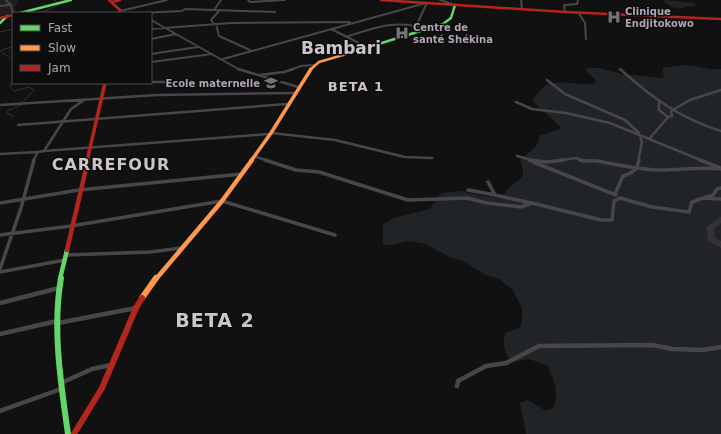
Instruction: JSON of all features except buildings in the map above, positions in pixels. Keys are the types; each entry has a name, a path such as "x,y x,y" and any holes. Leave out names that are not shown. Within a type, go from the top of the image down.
{"street":[{"path":"6,0 8,4"},
{"path":"24,12 72,0"},
{"path":"111,1 120,0"},
{"path":"111,1 120,12 167,0"},
{"path":"214,10 221,0"},
{"path":"248,0 250,2 285,0"},
{"path":"381,0 427,3"},
{"path":"521,0 522,9"},
{"path":"565,12 564,6 577,4 578,0"},
{"path":"222,59 427,3 440,1 454,5 720,19"},
{"path":"417,24 427,3"},
{"path":"0,5 11,5"},
{"path":"0,5 11,5"},
{"path":"11,5 13,12"},
{"path":"74,434 102,388 136,308 149,287 222,201 270,133 298,87 314,65 319,62 366,49 448,21 454,5"},
{"path":"141,12 182,11 185,9 274,12"},
{"path":"220,10 211,20 215,24 219,36 245,49 253,50"},
{"path":"578,12 585,23 586,39"},
{"path":"0,18 12,14"},
{"path":"0,23 7,16"},
{"path":"152,20 240,70 298,87"},
{"path":"152,29 215,24 358,22"},
{"path":"346,37 397,22 417,24 428,28"},
{"path":"331,29 362,45 366,49"},
{"path":"152,39 176,34"},
{"path":"152,54 200,47"},
{"path":"152,62 213,54"},
{"path":"258,75 284,72 301,66 314,65"},
{"path":"620,69 659,103 671,111 705,127 721,131"},
{"path":"547,80 565,94 580,99 601,111 625,120 639,134 642,143 637,168 632,173 623,176 615,194"},
{"path":"152,82 171,82"},
{"path":"68,434 61,389 58,322 59,288 79,190 92,147 105,84"},
{"path":"671,111 690,100 721,90"},
{"path":"0,105 182,94 295,93"},
{"path":"44,151 71,109 84,100"},
{"path":"516,102 532,109 566,113 610,123 721,168"},
{"path":"659,103 659,110 668,117"},
{"path":"18,125 287,104"},
{"path":"650,138 668,117 672,116 671,111"},
{"path":"0,154 270,133 335,140 405,157 432,158"},
{"path":"0,270 24,199 27,177 38,152"},
{"path":"254,156 296,170 319,172 408,200 467,198 487,204 521,207 532,203"},
{"path":"517,156 530,160 560,174 573,177 589,186 615,194 620,198 652,206 689,212 692,202 713,195 717,188 721,188"},
{"path":"530,160 546,162 576,158 586,162 597,160 611,165 670,170 677,168 721,168"},
{"path":"0,203 79,190 242,174"},
{"path":"488,182 495,195"},
{"path":"468,190 532,203 601,220 612,220 614,201 620,198"},
{"path":"703,198 721,199"},
{"path":"0,235 71,226 222,201 335,235"},
{"path":"0,270 65,257 150,252 182,248"},
{"path":"0,303 59,288"},
{"path":"0,334 136,308"},
{"path":"457,386 458,381 486,366 506,363 539,346 652,346 704,350 721,347"},
{"path":"61,383 92,369 112,365"},
{"path":"0,411 61,389"}],"shaded area":[{"path":"0,0 19,0 14,8 16,12 0,16"},
{"path":"665,0 694,3 696,6 682,7 684,9 678,8 666,4 664,2"},
{"path":"686,65 721,69 721,434 526,434 520,403 528,400 546,411 554,407 556,391 554,380 547,365 529,359 513,362 507,355 504,345 505,333 519,328 522,322 522,308 512,289 499,279 484,274 465,262 450,257 425,244 410,241 390,245 383,244 383,225 393,218 430,209 438,196 443,193 460,191 483,196 503,198 508,189 521,178 523,171 520,160 535,147 539,140 539,136 560,129 560,126 532,101 545,86 556,82 582,84 595,83 596,80 586,71 586,68 599,68 622,74 661,78 664,77 662,68"}],"waterway":[{"path":"42,12 59,5 54,0"},
{"path":"0,32 12,29"},
{"path":"1,50 12,47"},
{"path":"0,51 12,58"},
{"path":"12,83 10,87 14,91 29,87 34,90 23,102"},
{"path":"12,118 13,116 7,113 7,111 21,105"},
{"path":"721,219 710,228 711,239 721,245"}],"traffic: fast":[{"path":"24,12 71,0"},
{"path":"343,55 443,24 451,18 455,5"},
{"path":"0,23 7,16"},
{"path":"67,250 60,285 58,326 61,380 68,434"}],"traffic: slow":[{"path":"142,298 149,287 222,201 271,133 309,71 319,62 343,55"}],"traffic: jam":[{"path":"109,0 120,10 119,12"},
{"path":"112,2 120,0"},
{"path":"381,0 565,12 721,19"},
{"path":"0,18 12,15"},
{"path":"67,250 105,84"},
{"path":"74,434 102,388 136,308 142,298"}],"place":[{"name":"Clinique Endjitokowo","path":"614,17"},
{"name":"Centre de santé Shékina","path":"402,33"},
{"name":"Ecole maternelle","path":"271,83"}],"district":[{"name":"Bambari","path":"341,48"},
{"name":"BETA 1","path":"356,86"},
{"name":"CARREFOUR","path":"111,164"},
{"name":"BETA 2","path":"215,320"}]}
